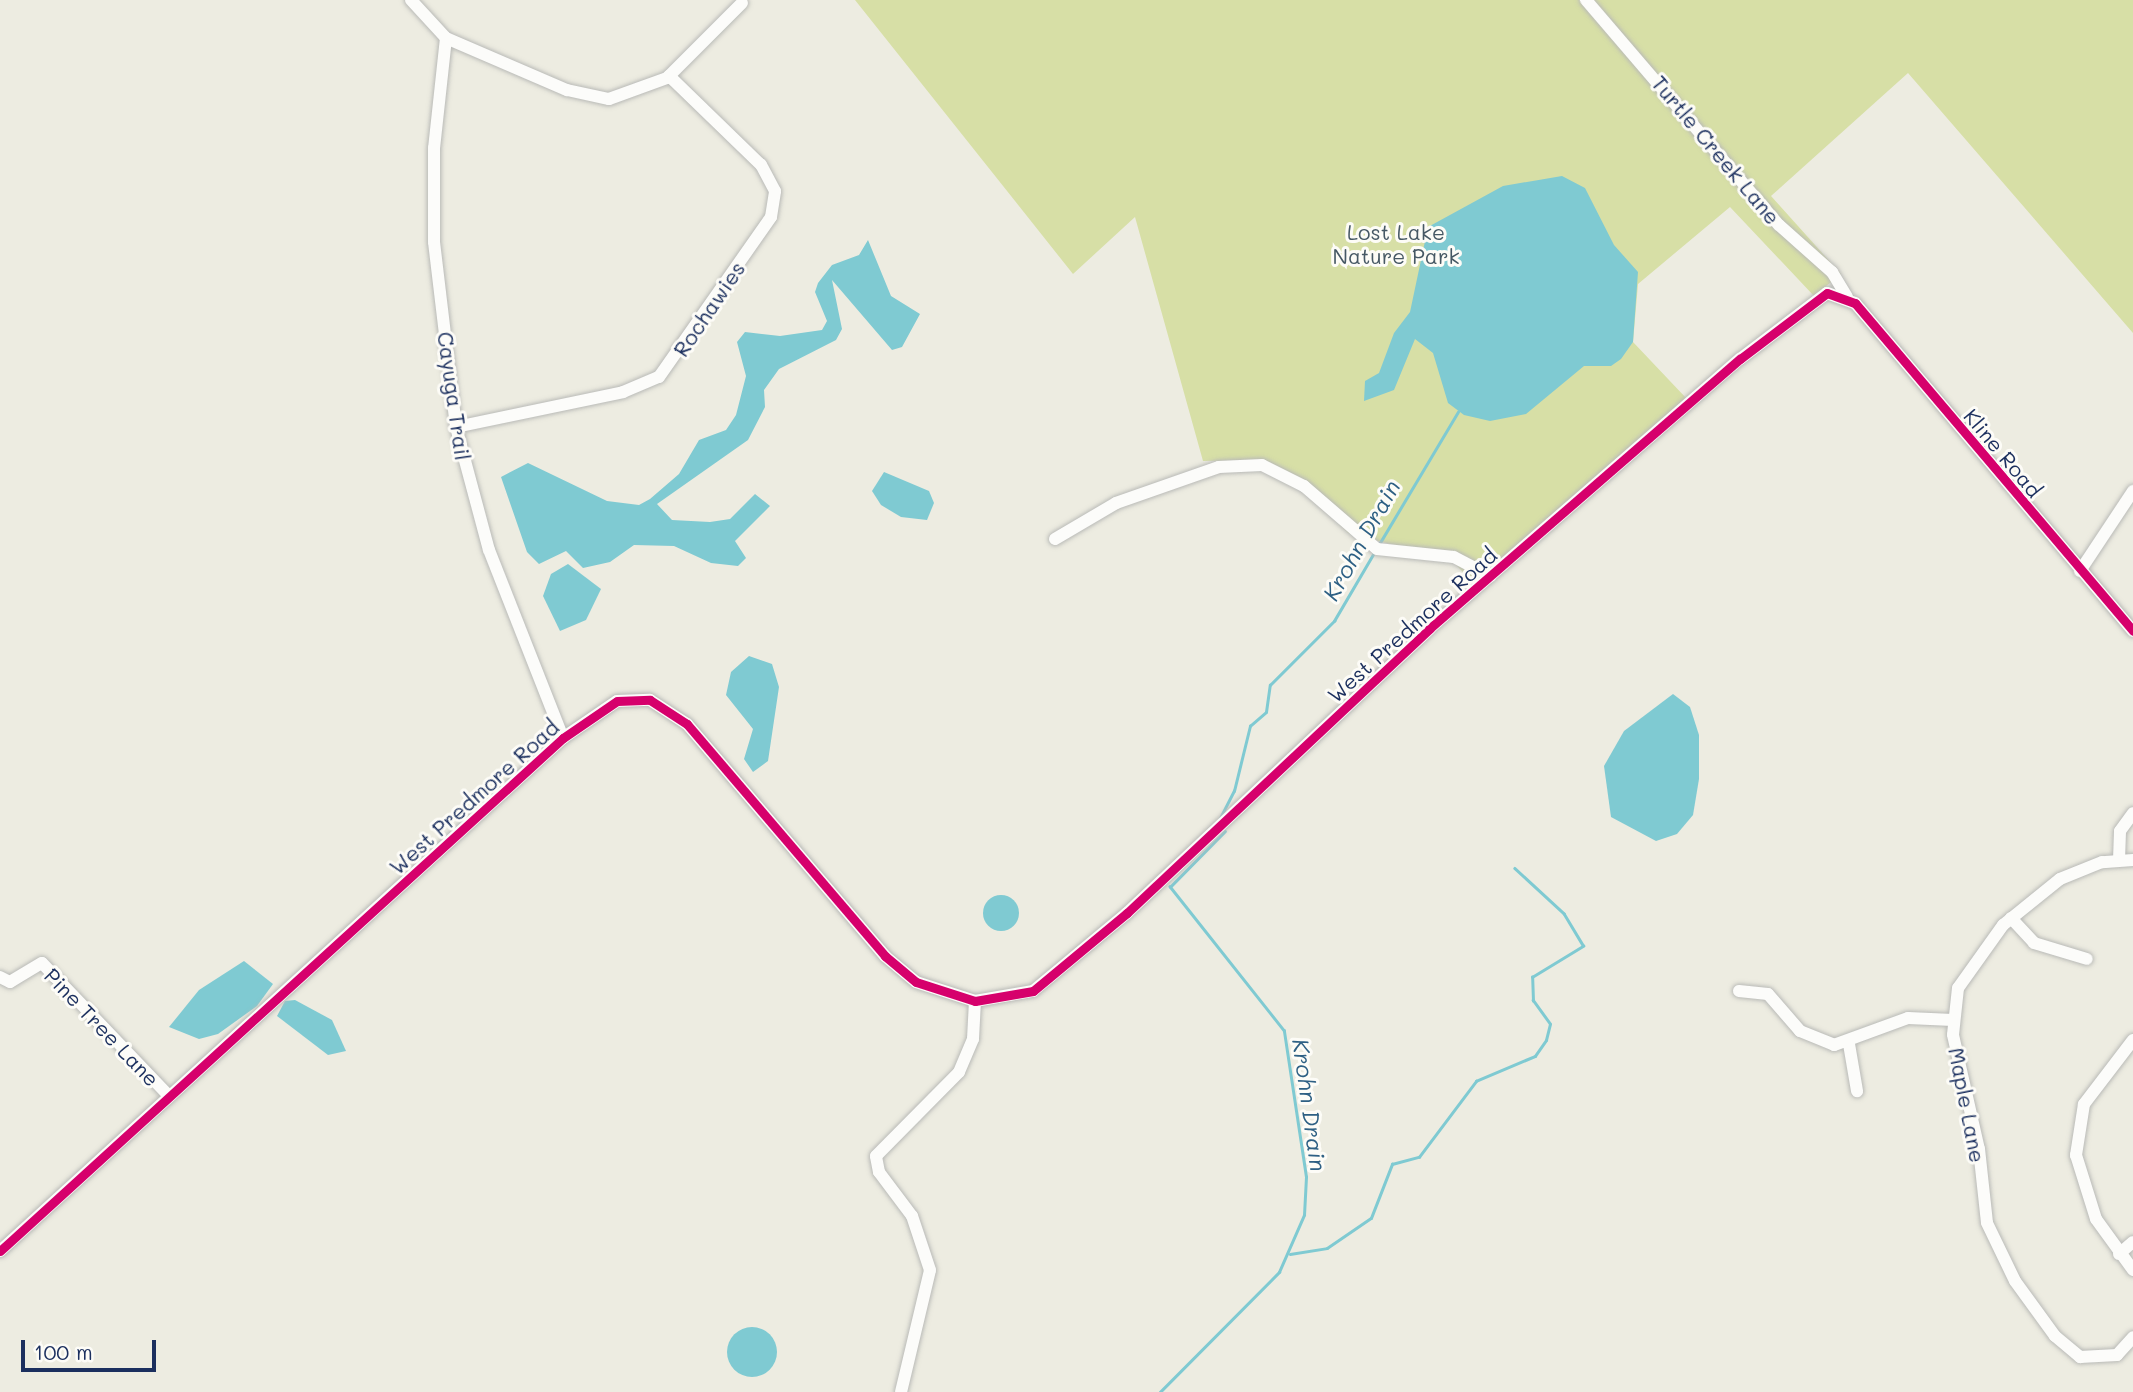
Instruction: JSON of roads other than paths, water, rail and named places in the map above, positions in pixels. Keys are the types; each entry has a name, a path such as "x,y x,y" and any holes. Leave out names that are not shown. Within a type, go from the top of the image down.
{"street":[{"path":"411,0 446,37 597,97 630,94 669,76 741,3"},
{"name":"Turtle Creek Lane","path":"1586,0 1779,225 1832,272 1847,297"},
{"name":"Cayuga Trail","path":"446,37 434,148 434,229 456,427 489,550 563,738"},
{"name":"Rochawies","path":"456,427 624,392 659,377 771,217 775,191 761,165 669,76"},
{"name":"West Predmore Road","path":"0,1251 168,1095 563,738 617,701 650,700 667,708 768,814 885,956 916,982 975,1001 1009,998 1056,977 1490,576 1814,299 1833,292 1847,297"},
{"name":"Kline Road","path":"1847,297 2133,631"},
{"path":"1055,539 1126,499 1219,467 1262,465 1304,486 1377,549 1454,557 1490,576"},
{"path":"2080,571 2133,491"},
{"path":"2119,860 2120,831 2133,813"},
{"name":"Maple Lane","path":"2133,860 2119,860 2060,879 2011,918 1969,966 1953,1020 1987,1223 2015,1281 2055,1336 2080,1357 2117,1355 2133,1337"},
{"path":"2011,918 2034,943 2087,959"},
{"name":"Pine Tree Lane","path":"0,977 10,982 42,963 168,1095"},
{"path":"1739,991 1768,994 1811,1037 1849,1044 1908,1018 1953,1020"},
{"path":"901,1392 930,1270 925,1244 880,1172 877,1152 959,1072 973,1039 975,1001"},
{"path":"2133,1040 2095,1081 2077,1125 2083,1192 2119,1254 2133,1270"},
{"path":"1849,1044 1857,1091"},
{"path":"2119,1254 2133,1242"}],"water":[{"path":"1562,176 1585,188 1614,245 1638,272 1633,342 1621,359 1611,366 1584,366 1526,414 1490,421 1464,415 1448,403 1433,353 1415,339 1394,390 1364,401 1365,381 1379,373 1394,333 1410,312 1428,227 1503,186"},
{"path":"868,240 891,296 920,314 902,347 892,350 832,280 842,329 836,340 779,369 764,390 765,407 748,440 657,504 672,520 710,522 730,519 755,494 770,506 735,541 746,558 738,566 711,563 674,546 634,545 610,562 583,568 566,551 539,564 527,552 501,477 528,463 607,501 639,505 650,499 679,474 699,440 726,430 736,415 746,376 737,342 745,332 780,336 822,330 827,321 815,292 818,283 832,265 859,255"},
{"path":"884,472 929,491 934,503 927,520 901,517 881,505 872,491"},
{"path":"568,564 601,589 586,620 560,631 543,596 551,574"},
{"path":"749,656 772,664 779,687 768,761 753,772 744,759 753,729 726,695 731,672"},
{"path":"1673,694 1690,707 1699,735 1699,779 1693,815 1677,834 1656,841 1611,817 1604,766 1624,731"},
{"path":"1001,895 1014,900 1019,913 1014,926 1001,931 988,926 983,913 988,900"},
{"path":"244,961 273,984 257,1006 218,1034 199,1039 169,1027 199,990"},
{"path":"295,1000 332,1020 346,1051 328,1055 277,1016 285,1001"},
{"path":"752,1327 770,1334 777,1352 770,1370 752,1377 734,1370 727,1352 734,1334"}],"waterway":[{"path":"1378,546 1458,412"},
{"name":"Krohn Drain","path":"1218,822 1234,791 1250,726 1266,712 1270,685 1334,621 1375,551"},
{"name":"Krohn Drain","path":"1160,1392 1279,1272 1304,1215 1306,1177 1284,1031 1170,887 1225,831"},
{"path":"1290,1254 1327,1248 1371,1218 1392,1164 1419,1157 1476,1081 1535,1056 1546,1040 1550,1024 1533,1001 1532,977 1583,946 1564,914 1515,869"}],"park label":[{"name":"Lost Lake Nature Park","path":"1396,244"}]}
